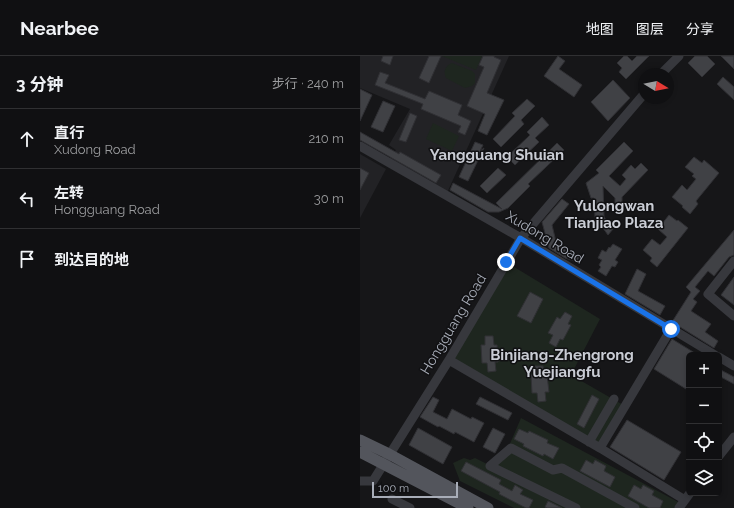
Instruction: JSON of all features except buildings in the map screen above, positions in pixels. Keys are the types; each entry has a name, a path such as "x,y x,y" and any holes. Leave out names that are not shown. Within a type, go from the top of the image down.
{"main road":[{"path":"360,440 386,459 466,507"},
{"path":"360,452 386,459 488,508"}],"street":[{"path":"667,68 679,56"},
{"name":"Hongguang Road","path":"360,481 373,481 449,360 520,238 638,101"},
{"name":"Xudong Road","path":"360,146 520,238 710,352"},
{"path":"734,261 708,294 734,316"},
{"path":"600,448 671,329"},
{"path":"722,359 734,366"},
{"path":"449,360 589,442 687,497 678,508"},
{"path":"589,442 614,399"},
{"path":"722,452 734,437"},
{"path":"576,508 490,466 511,448 553,470 562,468 624,506 635,508"},
{"path":"392,499 410,508"}],"shaded area":[{"path":"360,56 509,56 447,193 390,158 396,150 389,145 410,109 360,88"},
{"path":"442,56 482,56 476,70"},
{"path":"452,63 472,71 475,74 475,83 472,86 465,88 446,78 445,69"},
{"path":"433,123 459,136 452,151 426,139"},
{"path":"360,154 386,169 360,218"},
{"path":"506,262 600,319 571,375 625,406 600,448 449,360"},
{"path":"521,418 682,504 679,508 514,508 460,481 453,463 464,458 470,460 475,458 491,466 506,453"}],"district":[{"name":"Yangguang Shuian","path":"497,155"},
{"name":"Yulongwan Tianjiao Plaza","path":"614,214"},
{"name":"Binjiang-Zhengrong Yuejiangfu","path":"562,364"}],"route":[{"path":"506,262 520,238 671,329"}]}
